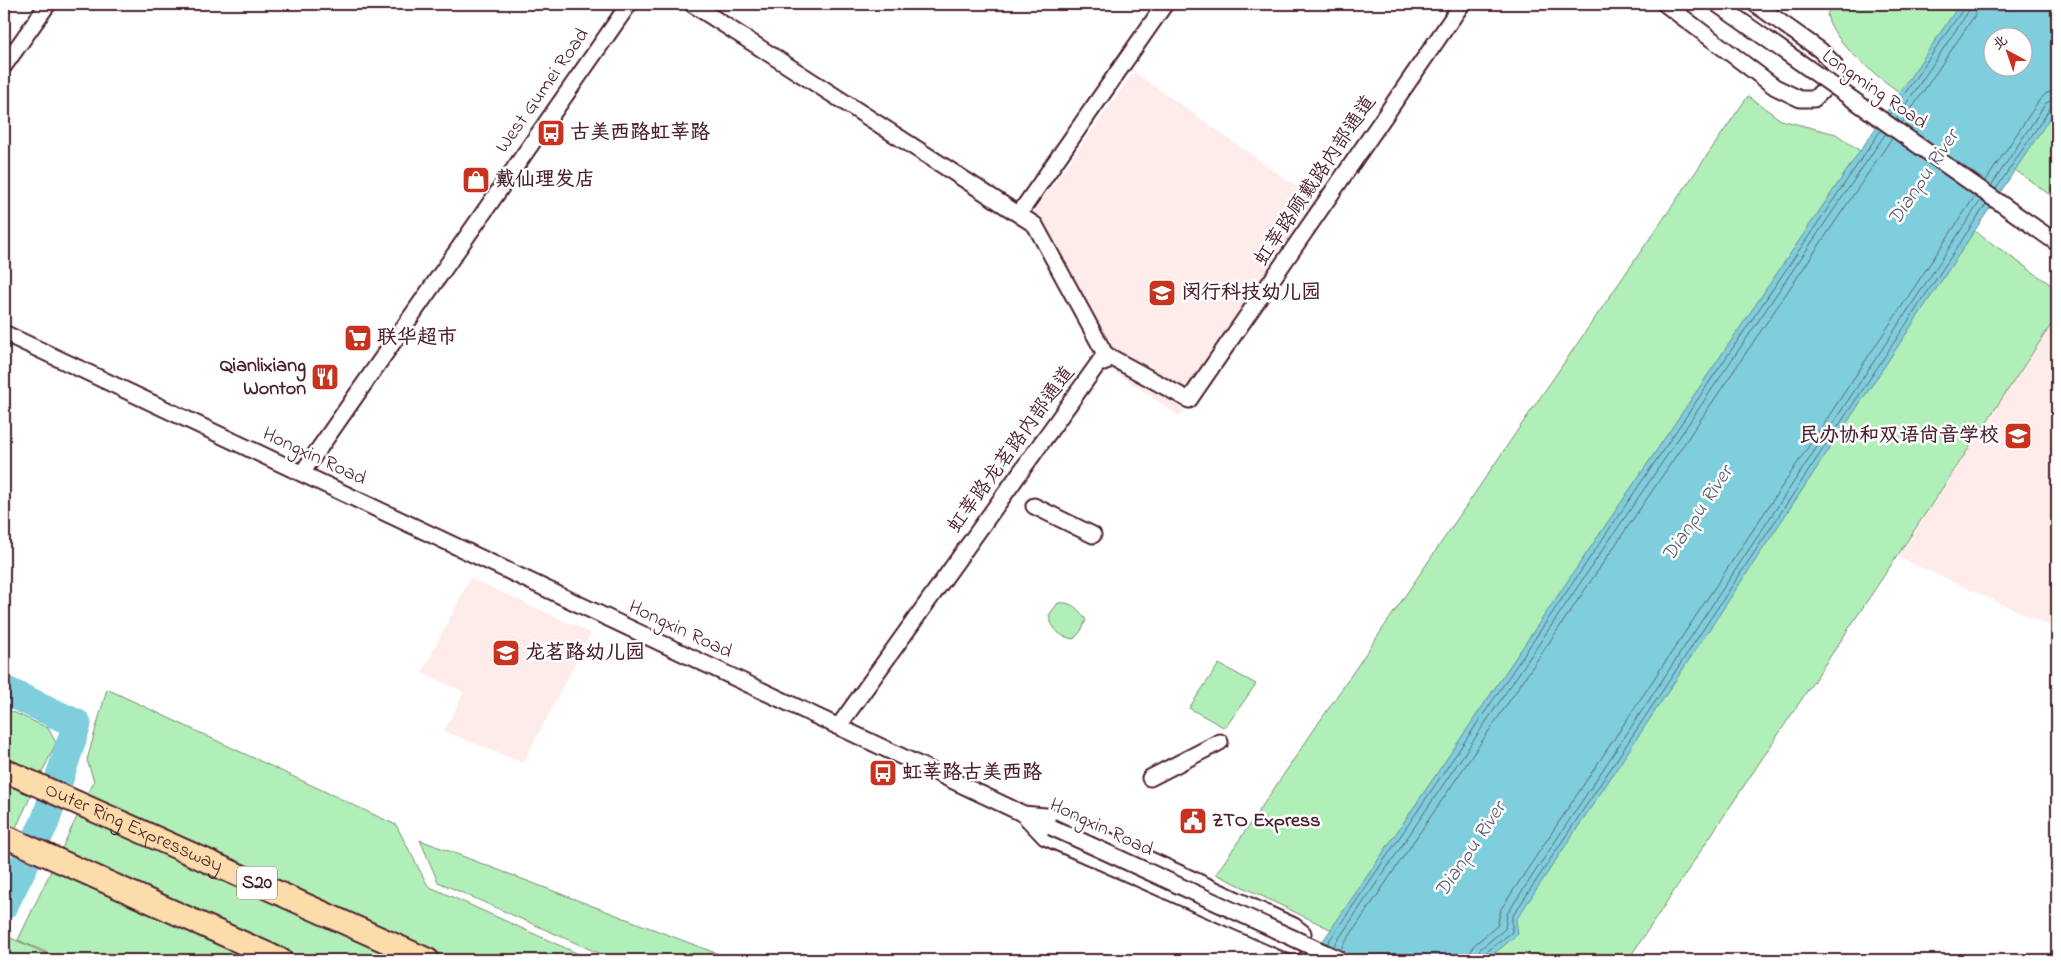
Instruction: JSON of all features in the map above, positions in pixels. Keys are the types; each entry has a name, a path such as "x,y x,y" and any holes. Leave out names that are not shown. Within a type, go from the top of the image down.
{"highway":[{"name":"Outer Ring Expressway","path":"4,770 428,960"},
{"path":"4,836 281,960"}],"street":[{"path":"4,66 48,4"},
{"name":"West Gumei Road","path":"302,473 629,4"},
{"path":"692,4 1034,225 1104,359"},
{"path":"1019,214 1165,4"},
{"name":"虹莘路顾戴路内部通道","path":"1104,359 1189,400 1462,4"},
{"path":"1665,4 1775,87 1800,100 1814,98 1835,78 1834,64 1820,50 1755,4"},
{"name":"Longming Road","path":"1717,4 2057,243"},
{"name":"Hongxin Road","path":"4,333 1022,814 1341,960"},
{"name":"虹莘路龙茗路内部通道","path":"838,726 1104,359"},
{"path":"1034,506 1093,535"},
{"path":"1150,778 1220,742"},
{"path":"1022,814 1057,817 1294,926 1303,933 1294,947 1285,944 1045,838 1022,814"}],"shaded area":[{"name":"闵行科技幼儿园","path":"1134,72 1320,203 1180,416 1101,363 1026,223"},
{"name":"民办协和双语尚音学校","path":"2057,316 2057,629 1898,557"},
{"name":"龙茗路幼儿园","path":"470,578 591,633 523,763 444,731 464,692 422,673"}],"green space":[{"path":"1834,4 2057,4 2057,200 1889,85 1848,49 1834,31 1827,14"},
{"path":"1748,96 1781,120 1836,134 2057,289 2057,316 1628,960 1394,960 1216,874 1515,434"},
{"path":"1058,603 1071,605 1086,620 1081,631 1074,639 1057,632 1052,624 1049,615"},
{"path":"1219,664 1256,684 1225,728 1189,708"},
{"path":"107,689 396,825 428,886 592,960 64,960 18,940 94,781 87,760"},
{"path":"4,708 48,728 56,743 4,853"},
{"path":"420,840 734,960 614,960 438,882"},
{"path":"4,935 61,960 4,960"}],"water":[{"name":"Dianpu River","path":"1960,4 2057,4 2057,107 1516,920 1518,934 1486,960 1310,960"}],"waterway":[{"path":"4,690 77,724 45,822 4,905"}],"place":[{"name":"古美西路虹莘路","path":"551,133"},
{"name":"戴仙理发店","path":"476,180"},
{"name":"闵行科技幼儿园","path":"1162,293"},
{"name":"联华超市","path":"358,338"},
{"name":"Qianlixiang Wonton","path":"325,377"},
{"name":"民办协和双语尚音学校","path":"2018,436"},
{"name":"龙茗路幼儿园","path":"506,653"},
{"name":"虹莘路古美西路","path":"883,773"},
{"name":"ZTO Express","path":"1193,821"}]}
